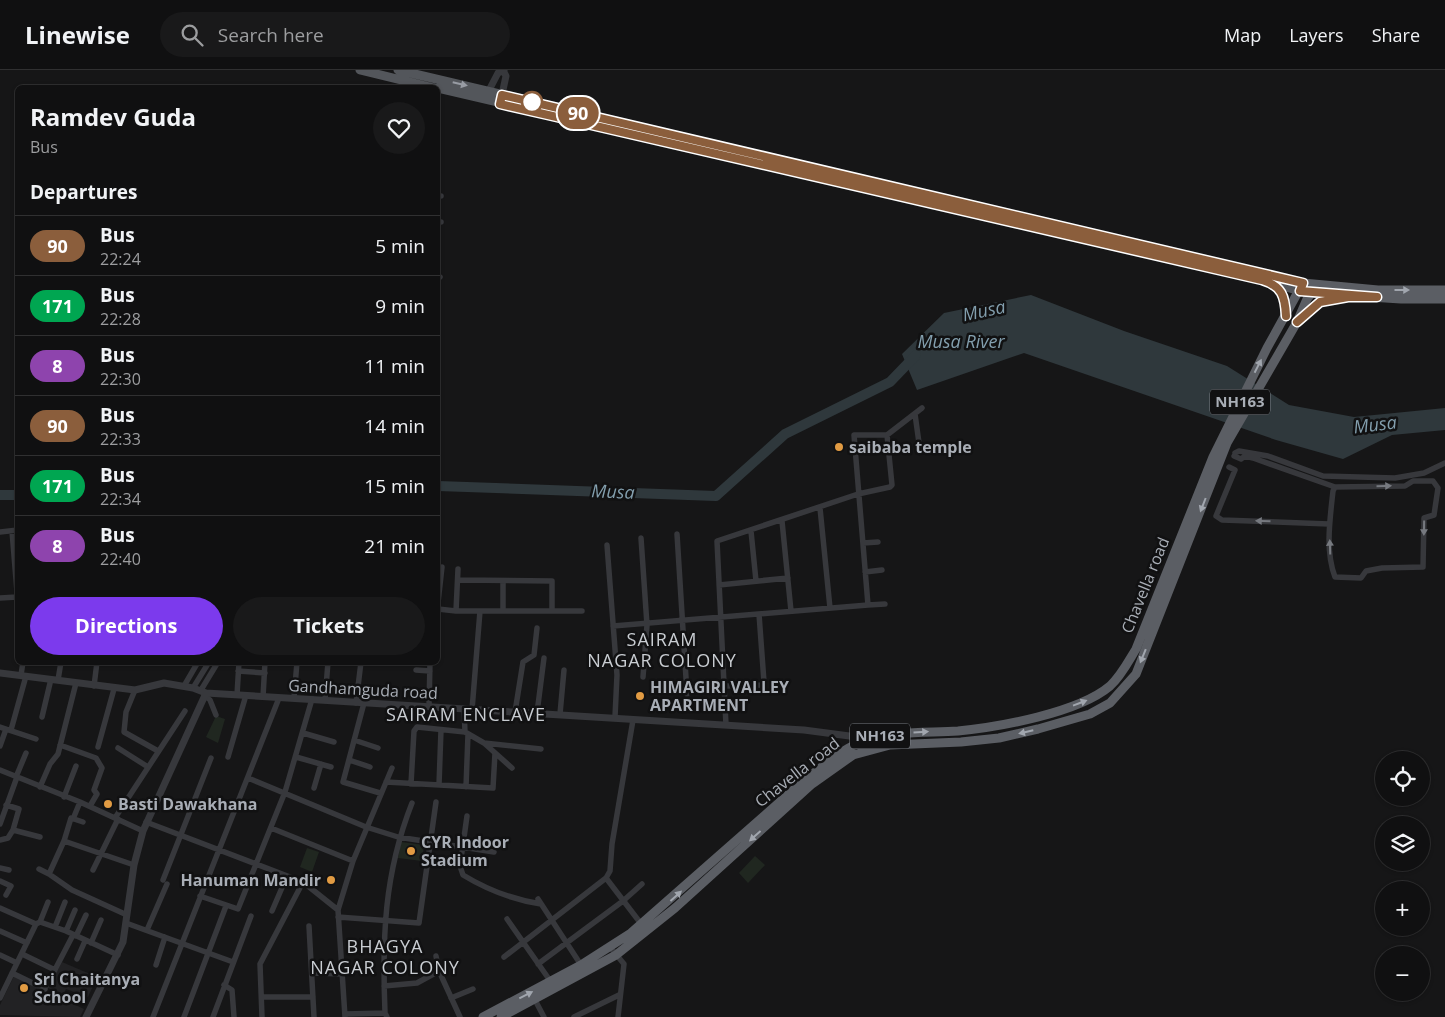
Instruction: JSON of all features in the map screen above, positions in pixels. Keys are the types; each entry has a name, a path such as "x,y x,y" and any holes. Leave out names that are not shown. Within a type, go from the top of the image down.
{"highway":[{"path":"1274,283 1284,297 1286,316"},
{"path":"1300,290 1318,285 1378,290 1445,290"},
{"name":"NH163","path":"1217,458 1318,285"},
{"path":"1300,290 1310,296 1377,297"},
{"name":"Chavella road","path":"482,1017 581,965 613,951 806,780 828,762 864,740 885,735 993,727 1082,703 1109,687 1123,671 1136,649 1217,458 1267,348 1300,290"},
{"name":"NH163","path":"1297,322 1320,302 1326,300 1377,297 1445,299"},
{"name":"Chavella road","path":"501,1017 535,1000 613,951 676,908 812,784 853,755 870,750 912,743 961,742 998,738 1090,714 1110,703 1136,674 1217,458"}],"main road":[{"path":"360,70 434,85"},
{"path":"398,70 408,80 426,85"},
{"path":"440,86 486,95 1300,290"},
{"path":"440,89 486,95"},
{"path":"501,100 1300,290"}],"street":[{"path":"486,95 498,73 504,70 506,76 501,100"},
{"path":"868,605 854,435 887,436 922,408"},
{"path":"915,414 919,443"},
{"path":"726,725 717,541 782,521 858,494 888,488 892,485 887,436"},
{"path":"1241,459 1235,455 1239,451 1268,456 1323,476 1395,478 1424,473 1445,463"},
{"path":"1329,524 1222,520 1216,516 1233,467 1245,456 1336,487 1405,486 1413,481 1433,481 1438,488 1434,515 1424,518 1423,567 1382,568 1366,571 1361,578 1335,577 1331,566 1329,524 1333,491 1336,487"},
{"path":"820,508 830,608"},
{"path":"782,521 791,611"},
{"path":"0,532 15,530"},
{"path":"751,531 756,581"},
{"path":"678,534 687,694"},
{"path":"641,538 647,624 643,677"},
{"path":"863,543 878,542"},
{"path":"607,545 616,674 614,717"},
{"path":"440,585 442,567"},
{"path":"456,611 458,568"},
{"path":"866,572 882,570"},
{"path":"719,585 788,578"},
{"path":"458,580 552,581 552,611"},
{"path":"503,581 504,611"},
{"path":"0,598 15,597"},
{"path":"613,626 885,604"},
{"path":"440,609 456,611 582,611"},
{"path":"472,710 480,611"},
{"path":"725,686 762,685 764,682 759,614"},
{"path":"515,712 523,662 534,656 537,628"},
{"path":"537,714 544,658"},
{"path":"0,746 23,676 23,665"},
{"path":"42,717 61,665"},
{"path":"94,686 97,665"},
{"path":"184,686 196,665"},
{"path":"193,688 207,665"},
{"path":"86,1017 118,955 127,919 134,865 146,822 217,665"},
{"path":"237,695 239,665"},
{"path":"263,696 266,665"},
{"path":"294,698 297,665"},
{"path":"326,700 328,665"},
{"path":"361,665 360,703 354,740 343,782 380,793"},
{"path":"429,707 430,665"},
{"path":"416,670 430,671"},
{"path":"560,714 564,670"},
{"path":"238,671 265,673"},
{"name":"Gandhamguda road","path":"0,673 114,689 145,689 159,684 184,686 204,693 537,714 614,717 691,725 726,725 836,734 864,740"},
{"path":"40,787 50,764 58,754 76,684"},
{"path":"98,748 114,689"},
{"path":"135,690 126,712 124,732 158,751"},
{"path":"204,693 211,702 216,715"},
{"path":"228,757 246,695"},
{"path":"153,1017 279,698"},
{"path":"200,896 238,909 285,792 312,699"},
{"path":"464,708 466,787"},
{"path":"93,870 116,819 185,711"},
{"path":"504,957 553,921 606,878 610,871 612,844 633,720"},
{"path":"410,784 415,729 420,727 466,733 484,744 512,768"},
{"path":"6,729 36,739"},
{"path":"439,785 442,730"},
{"path":"303,733 334,742"},
{"path":"354,740 378,748"},
{"path":"864,740 870,750"},
{"path":"484,744 541,749"},
{"path":"60,745 96,758 101,766 102,771 94,790 97,794 90,806"},
{"path":"118,748 148,767"},
{"path":"0,824 26,752"},
{"path":"386,782 493,788 495,753"},
{"path":"296,757 331,767"},
{"path":"147,930 211,758"},
{"path":"349,760 370,767"},
{"path":"314,788 320,764"},
{"path":"64,797 76,766"},
{"path":"392,768 353,861 338,913 345,1016 386,1015 384,920 398,837 412,803"},
{"path":"0,770 90,806 143,831"},
{"path":"248,778 366,827 398,837 494,852"},
{"path":"49,874 64,841 71,818 73,819 80,802"},
{"path":"146,822 302,882 338,913 419,923 436,802"},
{"path":"0,840 8,838 13,830 19,809 6,805"},
{"path":"467,816 460,866 463,875 477,884 520,900 540,901 581,965"},
{"path":"73,819 82,822"},
{"path":"271,828 353,861"},
{"path":"13,830 40,837"},
{"path":"64,841 134,865"},
{"path":"0,868 9,870"},
{"path":"39,869 72,890 147,930 233,962"},
{"path":"272,911 287,876"},
{"path":"606,878 642,925"},
{"path":"0,881 11,886 6,895"},
{"path":"262,1017 260,964 302,882"},
{"path":"538,964 623,902 642,884"},
{"path":"0,998 48,902"},
{"path":"55,927 66,902"},
{"path":"184,1017 226,906"},
{"path":"0,908 38,924 66,931 118,955"},
{"path":"66,931 75,910"},
{"path":"12,973 46,987 86,915"},
{"path":"213,1017 251,916"},
{"path":"507,919 551,982"},
{"path":"76,959 101,920"},
{"path":"309,926 314,1017"},
{"path":"0,931 27,944"},
{"path":"156,965 165,937"},
{"path":"613,951 624,964 618,1017"},
{"path":"22,954 55,970"},
{"path":"0,955 17,962"},
{"path":"436,956 439,972 460,1017"},
{"path":"384,986 417,983 439,972"},
{"path":"312,973 343,974"},
{"path":"224,985 232,990 234,1017"},
{"path":"451,998 473,989"},
{"path":"574,1017 619,995"},
{"path":"262,997 313,997"},
{"path":"535,1000 544,1017"}],"shaded area":[{"path":"216,716 225,719 218,743 206,737"},
{"name":"CYR Indoor Stadium","path":"401,842 424,845 422,861 398,858"},
{"path":"307,848 319,852 312,872 300,867"},
{"path":"755,856 765,865 748,883 739,873"},
{"path":"62,962 97,977 88,997 66,989 63,995 48,988"},
{"name":"Sri Chaitanya School","path":"14,976 84,1009 80,1017 0,1015 0,1005"}],"water":[{"name":"Musa River","path":"1031,295 1124,331 1227,366 1289,405 1354,417 1445,408 1445,430 1392,435 1343,459 1276,440 1024,353 917,390 902,354 944,313"}],"waterway":[{"name":"Musa","path":"440,486 716,496 785,434 890,382 916,355"},
{"name":"Musa","path":"0,495 15,495"}],"bus line":[{"name":"90","path":"1286,316 1284,297 1274,283 500,104 502,95 1303,283 1300,291 1377,297 1348,297 1320,302 1297,322"}],"place":[{"name":"saibaba temple","path":"839,447"},
{"name":"HIMAGIRI VALLEY APARTMENT","path":"640,696"},
{"name":"Basti Dawakhana","path":"108,804"},
{"name":"CYR Indoor Stadium","path":"411,851"},
{"name":"Hanuman Mandir","path":"331,880"},
{"name":"Sri Chaitanya School","path":"24,988"}],"district":[{"name":"SAIRAM NAGAR COLONY","path":"662,650"},
{"name":"SAIRAM ENCLAVE","path":"466,715"},
{"name":"BHAGYA NAGAR COLONY","path":"385,958"}]}
